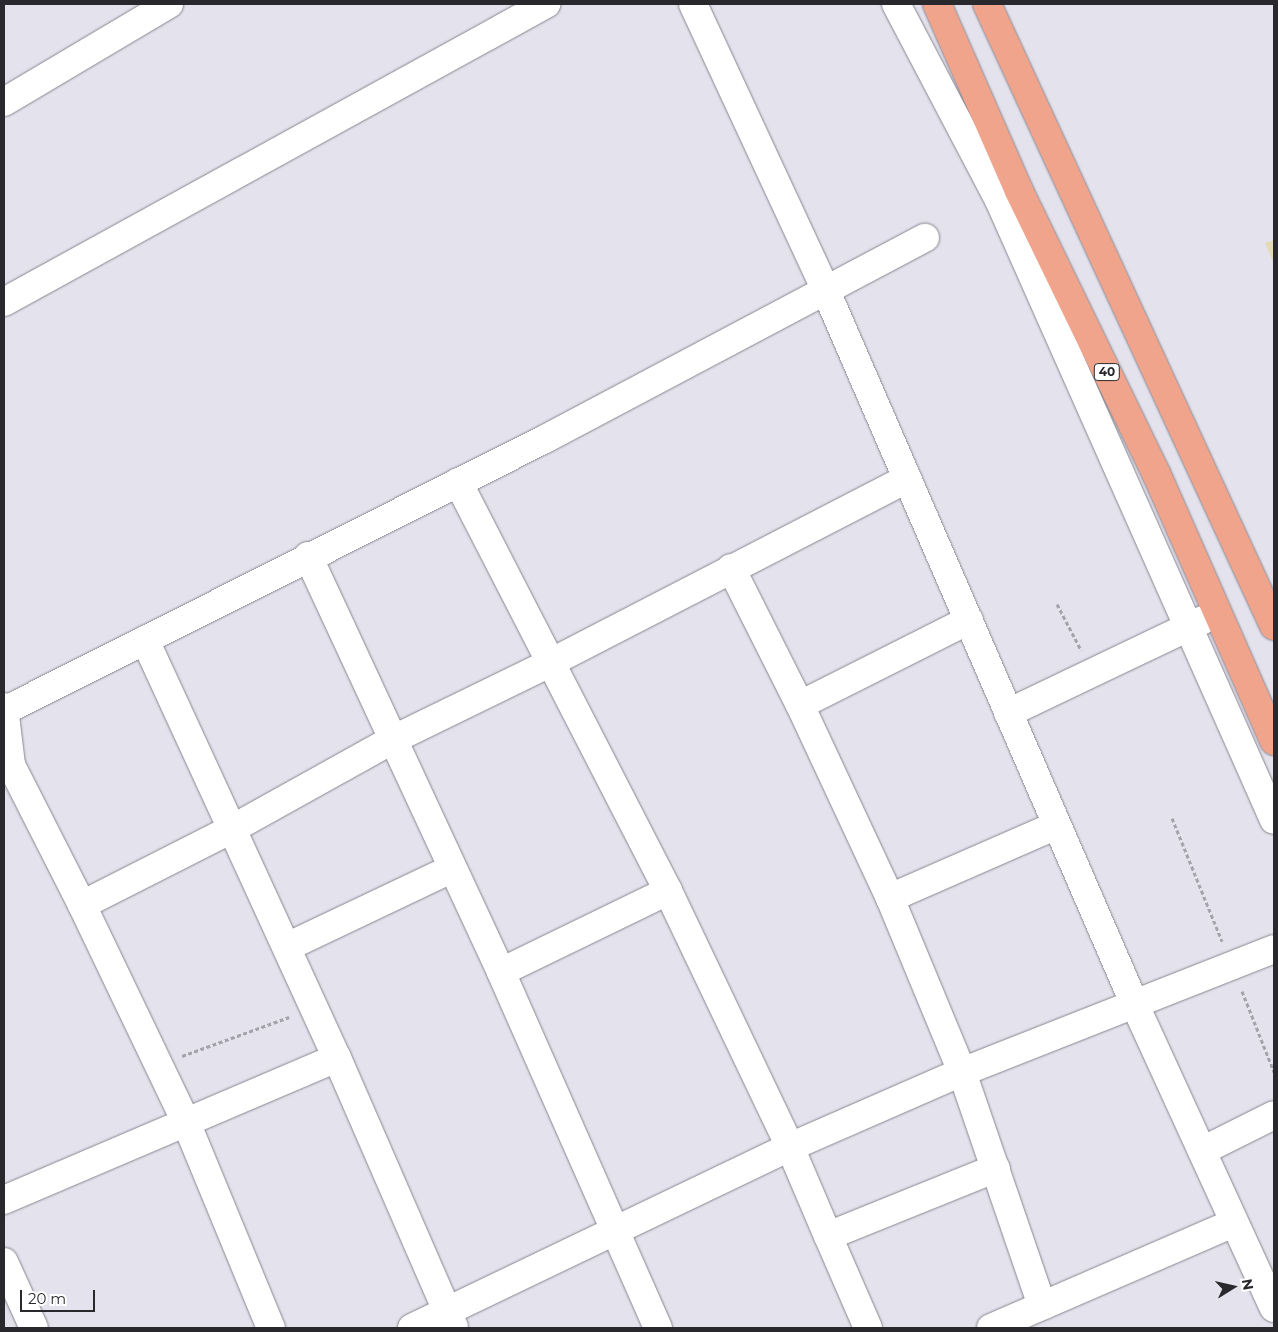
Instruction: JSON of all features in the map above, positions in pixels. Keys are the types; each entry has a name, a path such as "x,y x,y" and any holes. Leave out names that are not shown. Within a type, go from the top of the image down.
{"highway":[{"name":"40","path":"937,4 1019,191 1156,473 1274,741"},
{"path":"987,4 1274,626"}],"street":[{"path":"4,102 169,4"},
{"path":"4,302 546,4"},
{"path":"693,4 826,291 1135,1005 1274,1308"},
{"path":"896,4 999,200 1187,628 1274,820"},
{"path":"271,1328 186,1122 82,905 7,761 4,710 458,482 925,238"},
{"path":"82,905 232,830 392,740 550,663 731,568 907,479"},
{"path":"458,482 668,891 790,1147 868,1328"},
{"path":"308,556 451,869 501,972 658,1328"},
{"path":"731,568 800,705 890,898 962,1072 1042,1306"},
{"path":"1008,713 1092,670 1187,628 1217,612"},
{"path":"800,705 969,620"},
{"path":"144,640 315,1008 450,1320"},
{"path":"890,898 1057,825"},
{"path":"286,947 451,869"},
{"path":"501,972 668,891"},
{"path":"412,1328 450,1320 615,1230 790,1147 962,1072 1274,949"},
{"path":"4,1200 337,1058"},
{"path":"1202,1151 1274,1115"},
{"path":"828,1236 996,1168"},
{"path":"991,1328 1234,1223"},
{"path":"4,1262 34,1328"}],"path":[{"path":"1057,604 1092,670"},
{"path":"1172,818 1274,1072"},
{"path":"158,1064 315,1008"}],"sand":[{"path":"1274,240 1274,264 1265,243"}]}
